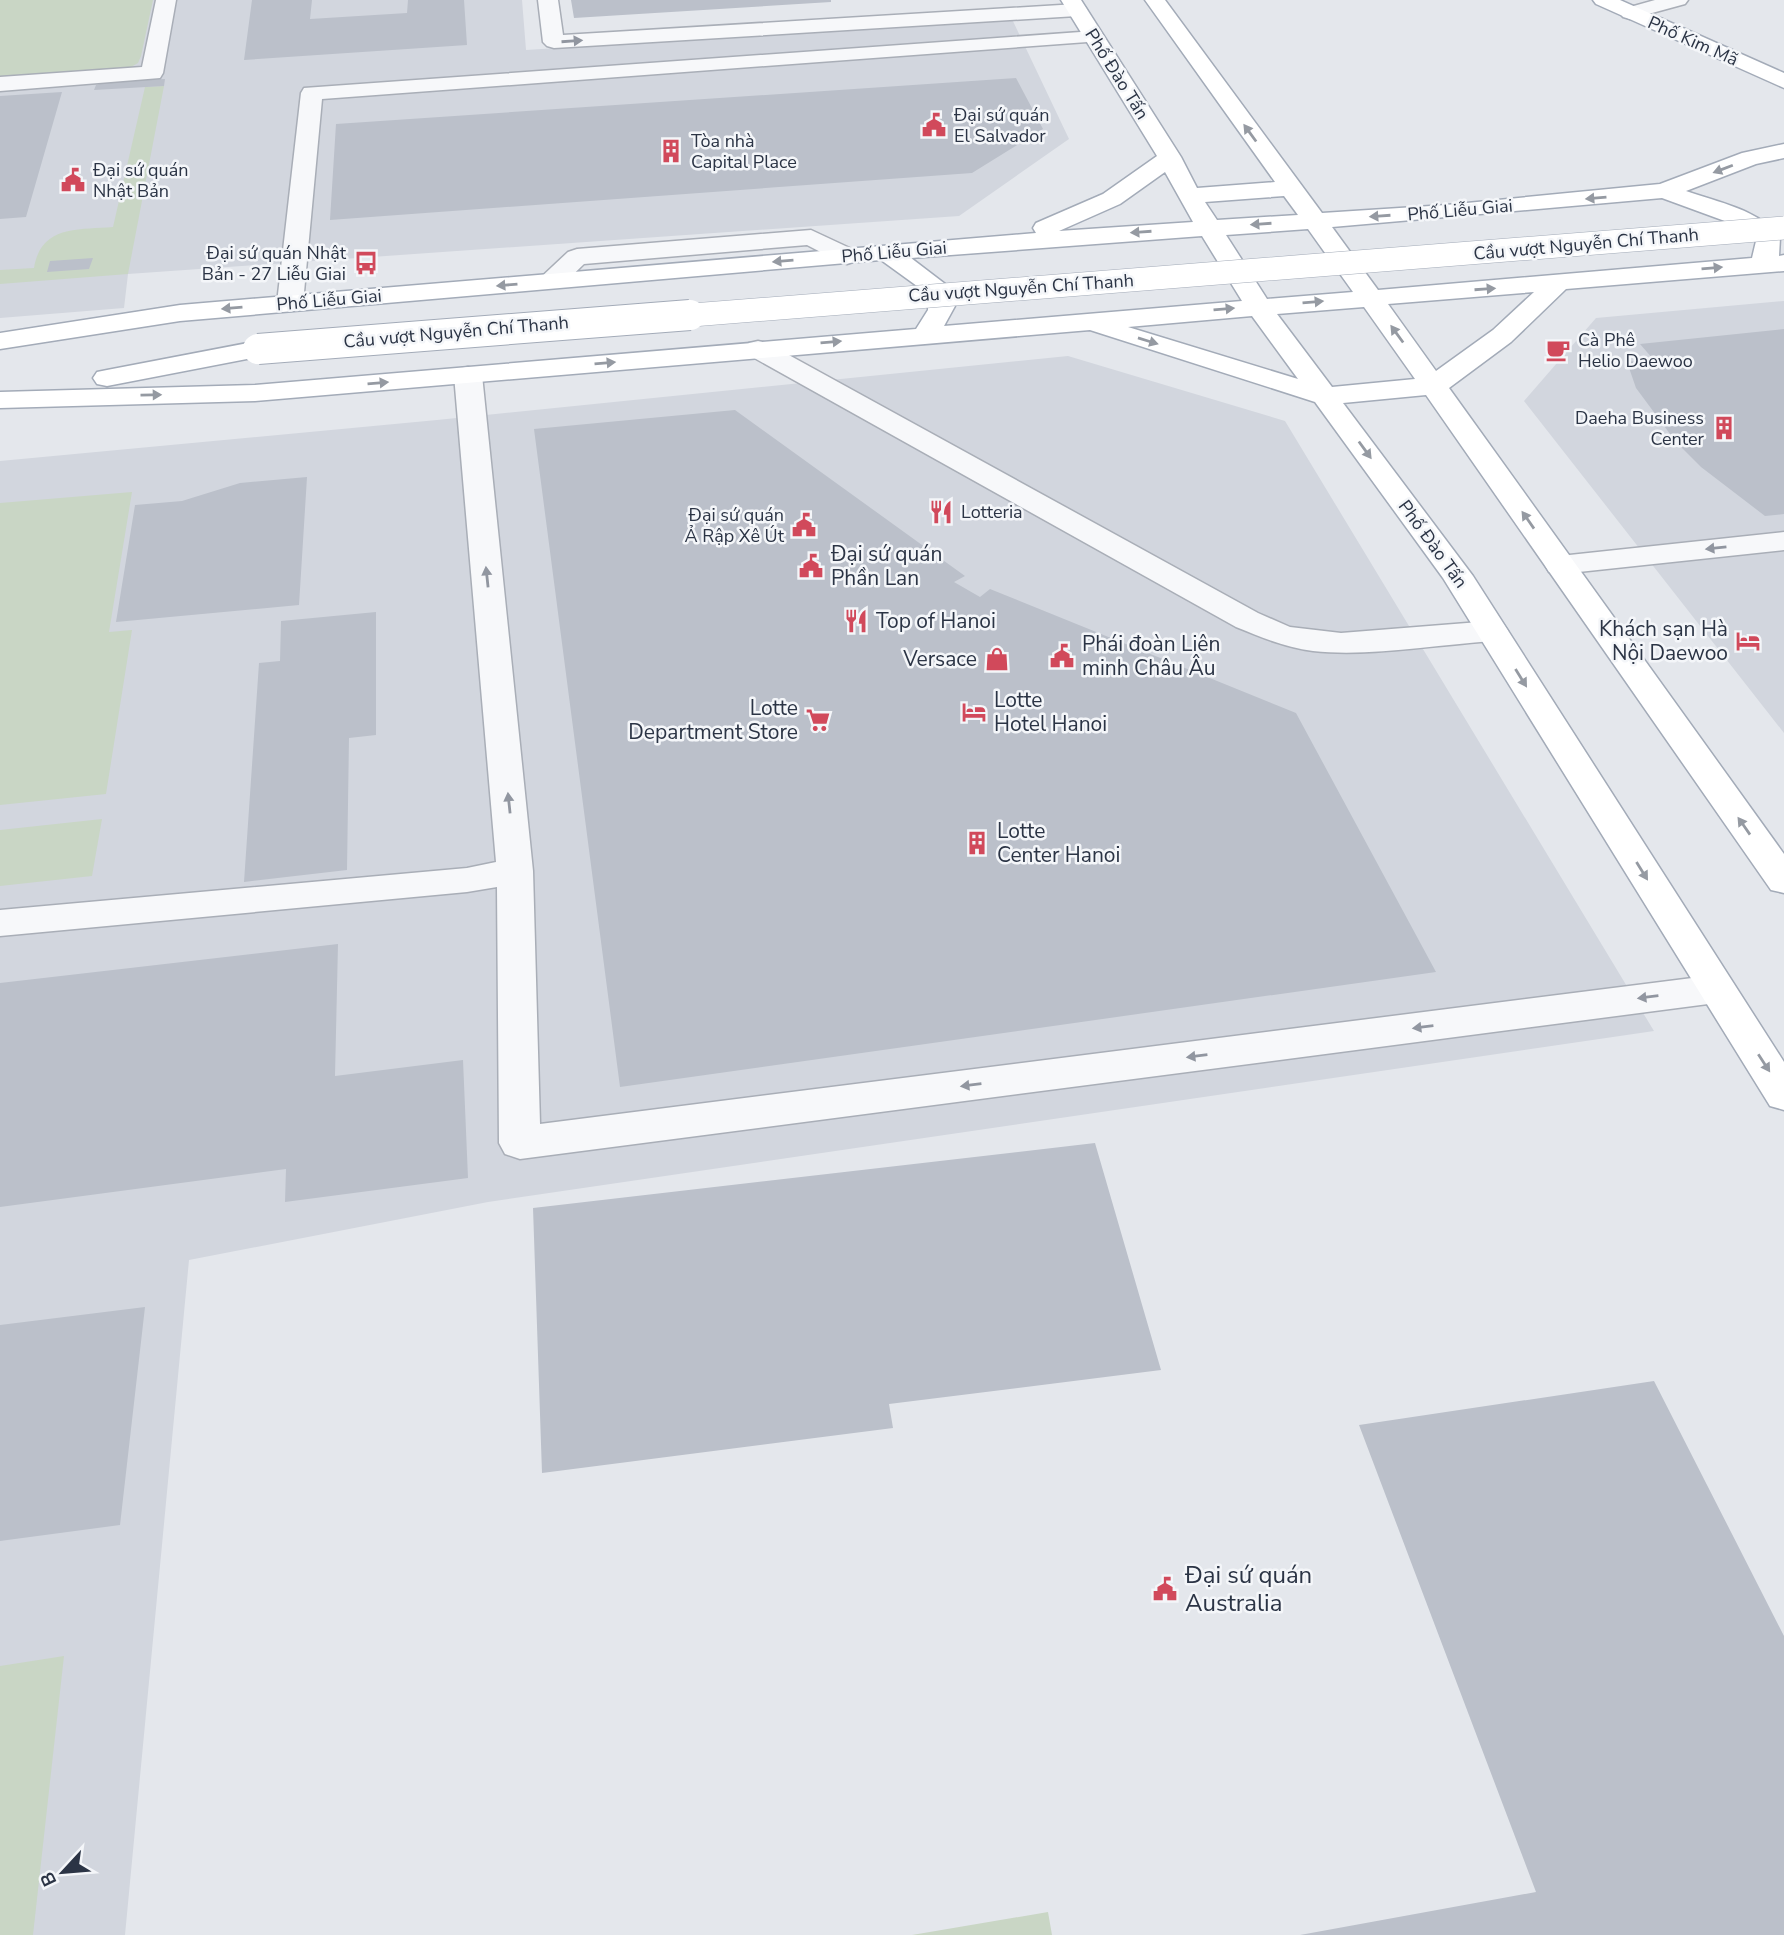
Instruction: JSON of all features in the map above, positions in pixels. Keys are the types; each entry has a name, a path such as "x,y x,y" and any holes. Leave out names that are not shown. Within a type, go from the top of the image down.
{"main road":[{"path":"1155,0 1784,881"},
{"name":"Phố Kim Mã","path":"1602,0 1784,81"},
{"name":"Phố Đào Tấn","path":"1074,5 1258,306 1457,576 1784,1095"},
{"name":"Phố Liễu Giai","path":"4,340 180,313 290,303 997,243 1446,212 1664,191 1751,158 1784,151"},
{"path":"997,243 1077,217 1111,202 1169,157"},
{"path":"1189,196 1289,188"},
{"path":"5,399 255,393 1773,263 1768,252 1768,238 1742,219 1664,191"},
{"name":"Cầu vượt Nguyễn Chí Thanh","path":"4,340 258,349 1784,228"},
{"path":"887,253 928,279 940,290 943,297 939,317 919,335"},
{"path":"1082,321 1324,396 1433,386 1502,336 1558,283"},
{"name":"Cầu vượt Nguyễn Chí Thanh","path":"5,399 258,349"}],"lane":[{"path":"0,84 152,73 166,0"},
{"path":"548,0 554,42 991,7 1074,5"},
{"path":"1630,13 1678,0"},
{"path":"290,303 312,93 1094,37"},
{"path":"758,349 1247,620 1280,634 1311,642 1341,643 1492,631"},
{"path":"468,375 515,871 520,1143 1716,989"},
{"path":"1567,575 1784,541"},
{"path":"1567,575 1784,562"},
{"path":"0,923 454,881 515,871"}],"shaded area":[{"path":"0,0 522,0 526,50 1012,19 1069,139 959,216 128,274 124,308 0,318"},
{"path":"1784,301 1784,733 1524,401 1596,318"},
{"path":"1068,356 1285,421 1654,1031 488,1202 189,1260 125,1935 0,1935 0,461"}],"green space":[{"path":"0,0 153,0 141,56 138,63 131,67 0,77"},
{"path":"164,86 128,274 0,284 0,270 34,268 44,244 53,237 74,230 113,227 145,87"},
{"path":"132,492 109,632 132,630 106,794 0,805 0,503"},
{"path":"102,819 92,876 0,886 0,830"},
{"path":"64,1656 33,1935 0,1935 0,1666"},
{"path":"1048,1912 1052,1935 912,1935"}],"building":[{"path":"252,0 312,0 310,19 407,13 408,0 464,0 467,45 244,60"},
{"path":"571,0 831,0 831,2 574,18"},
{"name":"Tòa nhà Capital Place","path":"1016,78 1043,129 972,173 330,220 336,124"},
{"path":"165,79 164,86 94,90 96,85 111,81"},
{"path":"62,92 26,217 0,219 0,96"},
{"path":"93,258 89,269 47,272 50,261"},
{"name":"Daeha Business Center","path":"1784,329 1784,514 1765,516 1701,467 1676,442 1636,388 1627,362 1653,359 1640,344"},
{"name":"Lotte Center Hanoi","path":"735,410 965,576 954,582 980,597 990,589 1296,713 1436,972 620,1087 534,429"},
{"path":"307,477 299,605 116,622 135,505 182,501 240,483"},
{"path":"376,612 376,735 349,738 347,870 244,882 259,663 280,661 281,621"},
{"path":"338,944 335,1076 463,1060 468,1178 285,1202 286,1169 0,1207 0,983"},
{"path":"1095,1143 1161,1370 889,1404 893,1428 542,1473 533,1208"},
{"path":"145,1307 120,1525 0,1541 0,1325"},
{"path":"1654,1381 1784,1636 1784,1935 1300,1935 1536,1892 1359,1425"}],"place":[{"name":"Đại sứ quán El Salvador","path":"934,125"},
{"name":"Tòa nhà Capital Place","path":"671,151"},
{"name":"Đại sứ quán Nhật Bản","path":"73,180"},
{"name":"Đại sứ quán Nhật Bản - 27 Liễu Giai","path":"366,263"},
{"name":"Cà Phê Helio Daewoo","path":"1558,350"},
{"name":"Daeha Business Center","path":"1724,428"},
{"name":"Lotteria","path":"941,512"},
{"name":"Đại sứ quán Ả Rập Xê Út","path":"804,525"},
{"name":"Đại sứ quán Phần Lan","path":"811,566"},
{"name":"Top of Hanoi","path":"856,621"},
{"name":"Khách sạn Hà Nội Daewoo","path":"1748,641"},
{"name":"Phái đoàn Liên minh Châu Âu","path":"1062,656"},
{"name":"Versace","path":"997,659"},
{"name":"Lotte Hotel Hanoi","path":"974,712"},
{"name":"Lotte Department Store","path":"818,720"},
{"name":"Lotte Center Hanoi","path":"977,843"},
{"name":"Đại sứ quán Australia","path":"1165,1589"}]}
